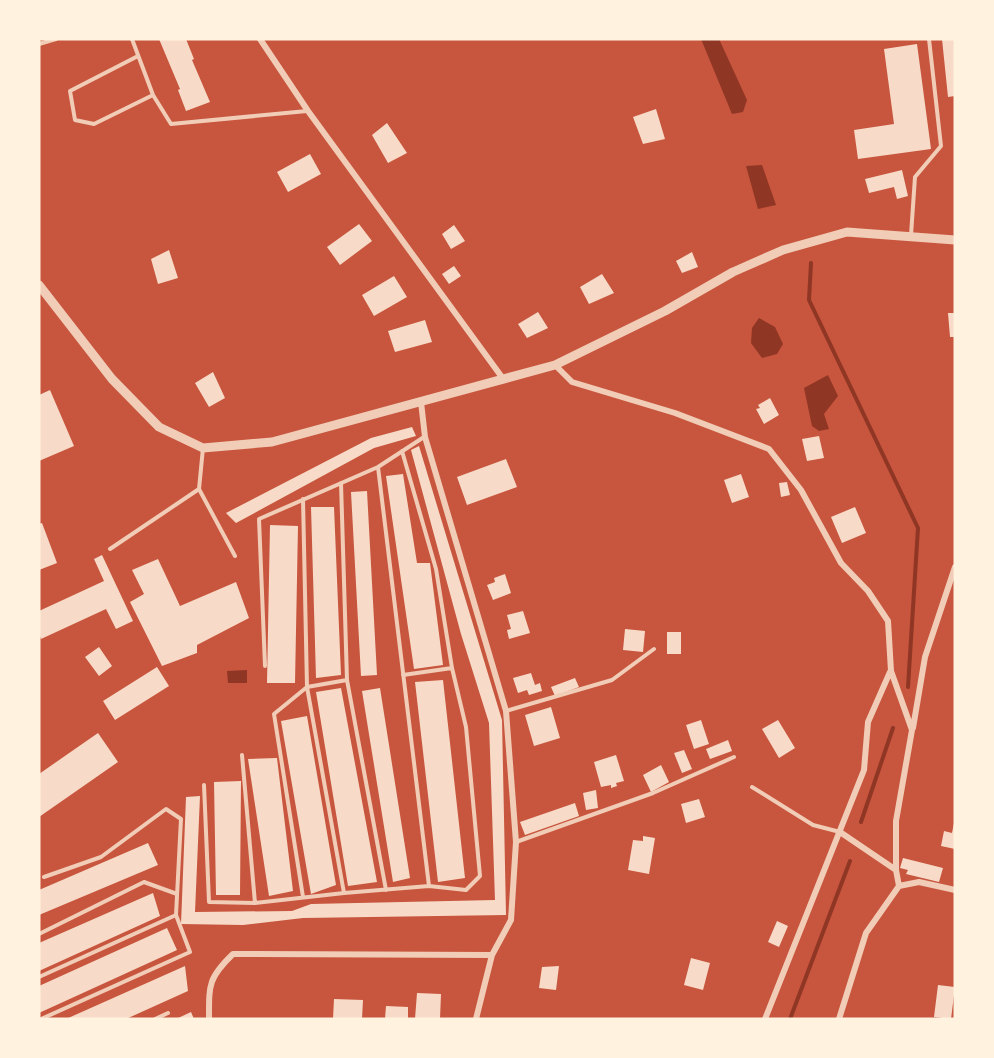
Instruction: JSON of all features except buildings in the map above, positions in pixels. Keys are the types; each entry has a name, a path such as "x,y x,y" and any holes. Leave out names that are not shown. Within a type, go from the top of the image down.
{"street":[{"path":"260,39 308,111 504,380"},
{"path":"39,285 112,379 159,427 203,448 273,442 555,365 665,311 733,272 783,250 847,232 955,240"},
{"path":"555,365 572,382 675,414 769,449 801,490 841,562 868,591 888,621 891,671 912,730"},
{"path":"421,402 425,436 506,711 516,842 511,920 492,955 476,1019"},
{"path":"899,886 896,870 896,821 925,657 955,567"},
{"path":"765,1019 864,770 868,722 891,671"},
{"path":"840,832 896,870"},
{"path":"839,1019 866,933 899,886 918,882 955,890"},
{"path":"209,1019 209,987 218,969 233,954 492,955"}],"lane":[{"path":"39,44 56,39"},
{"path":"132,39 153,95 171,124 308,111"},
{"path":"911,236 915,177 941,146 929,39"},
{"path":"138,56 70,91 75,120 94,124 153,95"},
{"path":"266,666 259,519 378,467 425,436"},
{"path":"203,448 199,489 235,556"},
{"path":"204,785 209,902 255,903 429,886 466,890 480,876 466,727 436,569 402,451"},
{"path":"378,467 429,886"},
{"path":"341,483 348,680 386,890"},
{"path":"110,549 199,489"},
{"path":"303,499 307,687 344,893"},
{"path":"506,711 612,680 654,649"},
{"path":"403,675 453,668"},
{"path":"303,897 274,714 307,687 348,680"},
{"path":"242,755 255,903"},
{"path":"516,842 652,793 734,757"},
{"path":"752,787 813,825 840,832"},
{"path":"41,1019 190,952 176,915 181,819 166,809 101,857 44,877"},
{"path":"39,934 144,882 177,894"},
{"path":"39,977 176,915"},
{"path":"155,1019 168,1013"}],"shaded area":[{"path":"701,39 719,39 747,100 743,112 732,114"},
{"path":"762,165 776,205 758,209 746,166"},
{"path":"759,318 775,327 783,344 777,354 762,358 751,343 752,328"},
{"path":"828,375 838,396 824,414 829,429 819,431 812,426 804,388"},
{"path":"247,670 247,683 228,683 227,671"}],"waterway":[{"path":"811,263 809,300 918,528 908,687"},
{"path":"861,822 893,728"},
{"path":"790,1019 850,861"}]}
